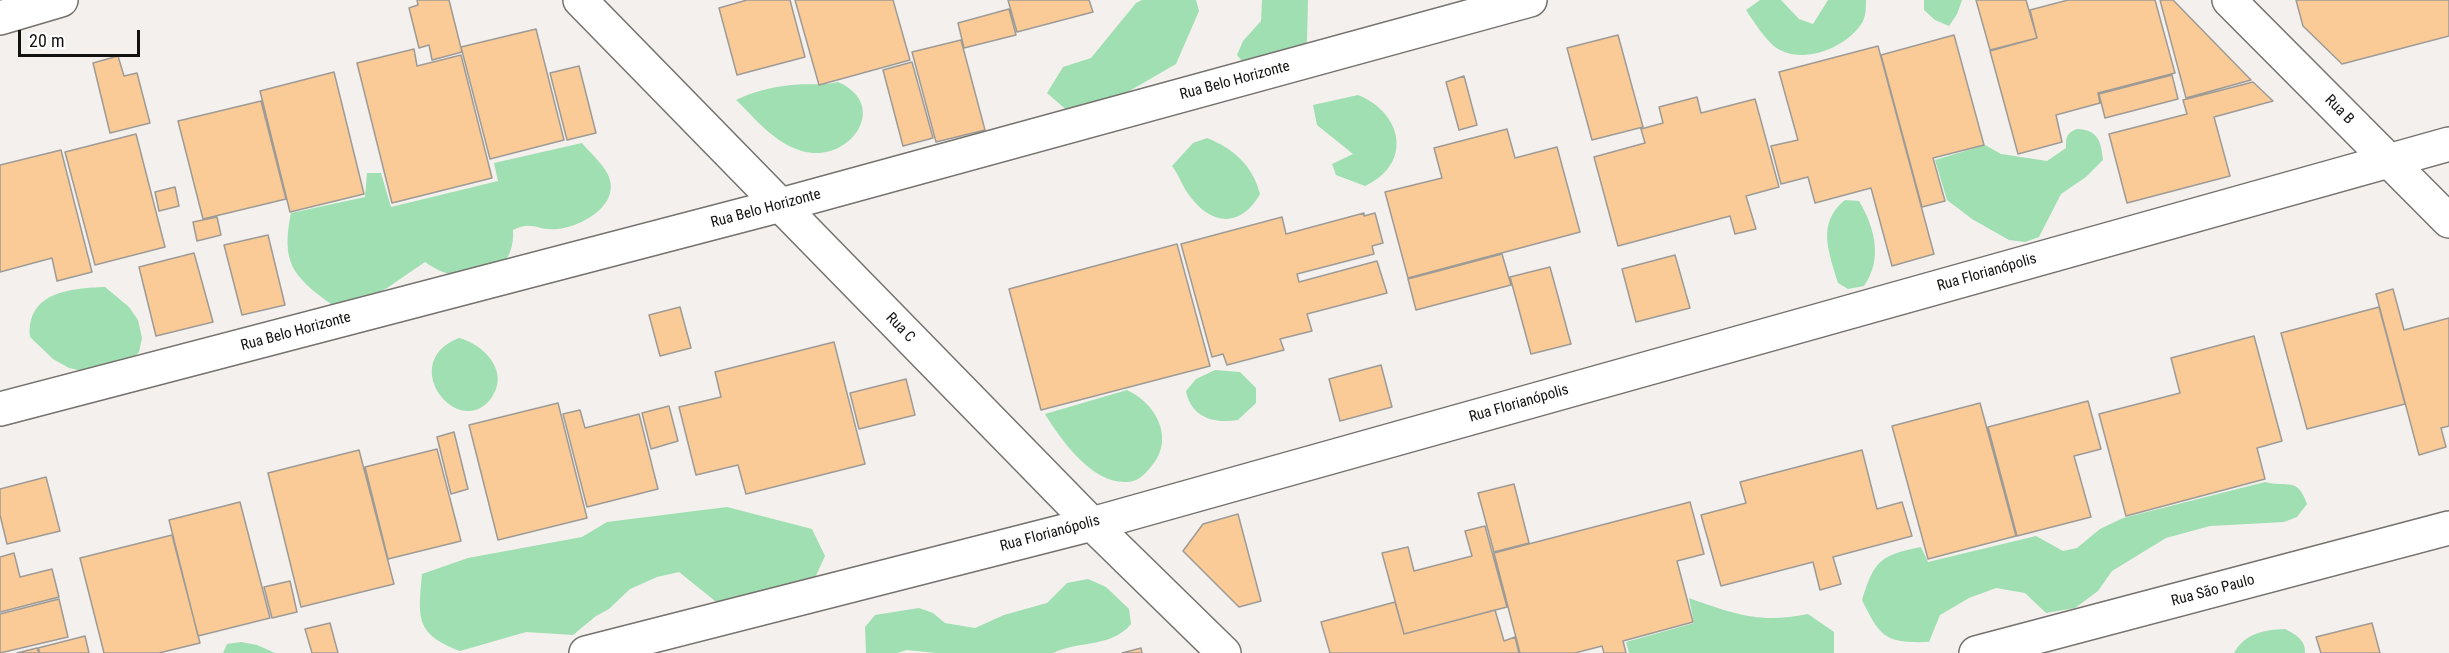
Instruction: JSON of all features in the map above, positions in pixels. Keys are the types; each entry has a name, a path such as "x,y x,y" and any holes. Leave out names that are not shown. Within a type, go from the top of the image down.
{"street":[{"path":"0,18 61,0"},
{"name":"Rua C","path":"580,0 1092,524 1224,653"},
{"name":"Rua Belo Horizonte","path":"0,409 781,205 1530,0"},
{"name":"Rua B","path":"2229,0 2449,221"},
{"name":"Rua Florianópolis","path":"586,653 1092,524 2449,144"},
{"name":"Rua São Paulo","path":"1976,653 2449,528"}],"green space":[{"path":"1142,0 1196,0 1199,11 1176,64 1100,108 1070,113 1047,93 1063,67 1091,58 1136,3"},
{"path":"1262,0 1308,0 1307,41 1301,55 1248,69 1237,55 1243,41 1261,21"},
{"path":"1760,0 1781,0 1799,19 1813,24 1828,0 1866,0 1866,12 1855,32 1835,47 1798,55 1775,47 1756,25 1746,10"},
{"path":"1924,0 1962,0 1949,26 1935,20 1924,10"},
{"path":"838,82 854,92 862,105 862,118 858,131 848,142 835,150 819,153 802,151 783,142 766,130 736,100 755,92 777,87"},
{"path":"1358,95 1373,103 1385,114 1393,126 1396,139 1396,152 1390,165 1380,177 1365,186 1336,175 1332,164 1353,154 1317,125 1313,105"},
{"path":"2077,129 2094,134 2101,147 2103,160 2086,177 2061,194 2039,237 2025,242 2009,240 1972,219 1947,200 1935,160 1985,145 2001,154 2047,161 2066,148 2067,136"},
{"path":"1207,138 1225,147 1241,159 1257,184 1260,194 1244,213 1235,217 1226,219 1207,213 1189,195 1172,166 1193,143"},
{"path":"582,143 608,175 611,190 608,199 594,214 576,224 557,229 526,226 513,230 511,248 505,261 495,270 468,277 438,270 425,262 387,288 360,302 331,304 307,285 293,266 288,244 291,213 365,197 367,173 381,173 391,207 498,181 494,163"},
{"path":"1845,200 1859,201 1865,211 1875,244 1873,265 1864,286 1848,289 1838,283 1827,239 1830,218"},
{"path":"105,287 129,307 138,320 142,338 139,352 129,362 83,371 69,368 53,359 30,337 35,310 53,295 78,289"},
{"path":"459,338 485,352 496,368 497,387 492,397 479,409 464,411 451,405 440,394 433,380 433,364 441,350"},
{"path":"1215,370 1240,372 1256,388 1256,403 1238,420 1220,421 1205,417 1198,413 1189,400 1186,391 1196,379"},
{"path":"1127,390 1138,396 1154,413 1160,424 1162,435 1162,446 1158,457 1143,476 1131,482 1114,481 1090,468 1069,447 1045,414"},
{"path":"2265,482 2291,485 2299,490 2307,504 2297,517 2284,522 2210,526 2166,538 2112,571 2098,591 2075,608 2046,613 2025,593 1996,588 1969,598 1940,615 1929,642 1915,642 1886,636 1874,623 1862,600 1875,568 1887,557 1896,553 1921,547 1928,562 2036,536 2063,551 2077,548 2100,529 2123,518"},
{"path":"727,507 812,529 825,556 813,582 725,609 679,572 657,577 630,589 609,609 596,616 573,635 526,632 460,651 435,638 427,631 423,623 420,613 422,574 468,558 582,537 607,522"},
{"path":"1088,579 1106,587 1129,609 1131,624 1114,637 1053,653 936,653 907,650 897,653 866,653 865,627 875,615 919,608 933,613 945,623 975,628 1004,615 1047,603 1067,583"},
{"path":"1689,598 1734,613 1761,618 1808,614 1834,632 1834,653 1629,653 1626,642 1694,623"},
{"path":"2285,629 2302,641 2305,653 2234,653 2238,646 2249,637 2270,630"},
{"path":"241,642 257,645 275,653 223,653 227,644"}],"building":[{"path":"417,0 449,0 462,52 432,60 429,45 419,48 409,8 418,5"},
{"path":"747,0 790,0 805,57 737,75 719,8"},
{"path":"795,0 893,0 910,60 819,85"},
{"path":"1008,0 1089,0 1093,12 1017,32"},
{"path":"1976,0 2026,0 2037,38 1990,50"},
{"path":"2068,0 2155,0 2175,73 2098,93 2100,103 2056,115 2062,142 2018,154 1990,51 2037,38 2030,10"},
{"path":"2160,0 2173,0 2251,80 2186,98"},
{"path":"2296,0 2449,0 2449,36 2342,64 2303,26"},
{"path":"1009,9 1016,35 964,48 958,23"},
{"path":"536,29 564,140 490,159 461,47"},
{"path":"1618,35 1643,127 1592,140 1567,48"},
{"path":"1954,35 1984,145 1933,158 1945,201 1922,207 1881,55"},
{"path":"961,40 985,130 936,142 912,52"},
{"path":"1878,46 1934,254 1892,266 1871,188 1815,203 1808,177 1781,184 1771,146 1798,140 1779,72"},
{"path":"414,49 417,66 461,55 492,178 392,203 357,63"},
{"path":"118,56 124,76 137,73 150,123 110,133 93,63"},
{"path":"912,62 933,138 903,146 883,70"},
{"path":"579,66 596,133 567,140 550,73"},
{"path":"334,72 364,194 290,212 260,91"},
{"path":"2172,75 2178,99 2105,118 2099,94"},
{"path":"1464,76 1477,125 1459,130 1446,82"},
{"path":"2253,82 2273,101 2214,117 2230,176 2127,203 2109,134 2187,114 2183,100"},
{"path":"1697,97 1701,113 1755,99 1779,187 1746,196 1756,229 1735,234 1730,216 1618,246 1594,157 1645,143 1641,129 1663,123 1659,107"},
{"path":"261,101 286,199 203,219 178,121"},
{"path":"1507,129 1515,158 1557,147 1580,232 1408,278 1385,192 1442,178 1434,148"},
{"path":"136,134 165,247 95,265 65,152"},
{"path":"61,150 92,272 57,281 52,258 0,272 0,165"},
{"path":"175,187 179,206 159,211 155,192"},
{"path":"1364,213 1364,216 1375,213 1383,243 1372,246 1374,254 1297,274 1299,282 1377,261 1387,293 1307,314 1312,331 1280,339 1284,350 1227,365 1223,354 1212,357 1181,244 1282,217 1286,234"},
{"path":"217,217 221,235 197,241 193,222"},
{"path":"268,235 285,305 242,315 224,245"},
{"path":"1177,244 1210,366 1041,410 1009,289"},
{"path":"194,253 213,322 156,336 139,267"},
{"path":"1502,254 1511,285 1416,310 1408,279"},
{"path":"1675,255 1690,308 1636,322 1622,269"},
{"path":"1550,267 1571,344 1531,354 1510,277"},
{"path":"2393,289 2404,330 2449,318 2449,426 2441,428 2446,447 2419,455 2376,294"},
{"path":"680,307 691,348 660,356 649,315"},
{"path":"2379,307 2405,404 2307,429 2281,333"},
{"path":"2254,336 2282,441 2257,448 2265,479 2126,516 2099,414 2180,393 2171,358"},
{"path":"834,342 865,464 746,494 738,465 696,475 679,407 721,397 715,372"},
{"path":"1381,365 1392,407 1340,421 1329,379"},
{"path":"906,379 915,415 859,429 850,393"},
{"path":"2088,401 2101,449 2074,456 2091,517 2017,536 1988,427"},
{"path":"558,403 587,518 498,540 469,425"},
{"path":"1980,403 2016,536 1928,559 1892,426"},
{"path":"669,406 678,441 651,449 642,413"},
{"path":"580,410 585,428 639,414 658,489 587,507 563,414"},
{"path":"454,432 468,489 451,494 437,437"},
{"path":"437,449 461,541 388,559 365,467"},
{"path":"359,450 394,584 301,607 268,473"},
{"path":"1862,450 1877,509 1902,502 1912,536 1833,557 1841,584 1820,590 1813,562 1721,586 1701,515 1746,503 1740,482"},
{"path":"46,477 60,531 7,544 0,515 0,489"},
{"path":"1514,484 1529,543 1494,552 1478,493"},
{"path":"240,502 270,618 198,636 169,520"},
{"path":"1690,502 1704,554 1677,561 1693,622 1623,641 1626,653 1604,653 1602,646 1575,653 1520,653 1494,553"},
{"path":"1238,514 1261,601 1239,607 1183,551 1203,524"},
{"path":"1485,526 1507,607 1404,634 1382,553 1408,547 1414,571 1472,556 1465,531"},
{"path":"172,535 200,643 159,653 104,653 80,558"},
{"path":"14,553 20,577 52,569 59,597 0,612 0,557"},
{"path":"290,581 297,612 272,618 264,587"},
{"path":"59,599 68,637 0,653 0,614"},
{"path":"1395,602 1404,634 1495,610 1504,641 1515,637 1519,653 1330,653 1321,622"},
{"path":"330,623 338,653 312,653 305,629"},
{"path":"2372,623 2380,653 2321,653 2316,637"},
{"path":"85,636 89,653 40,653 38,648"},
{"path":"37,648 39,653 17,653"},
{"path":"1141,648 1142,653 1122,653"}]}
